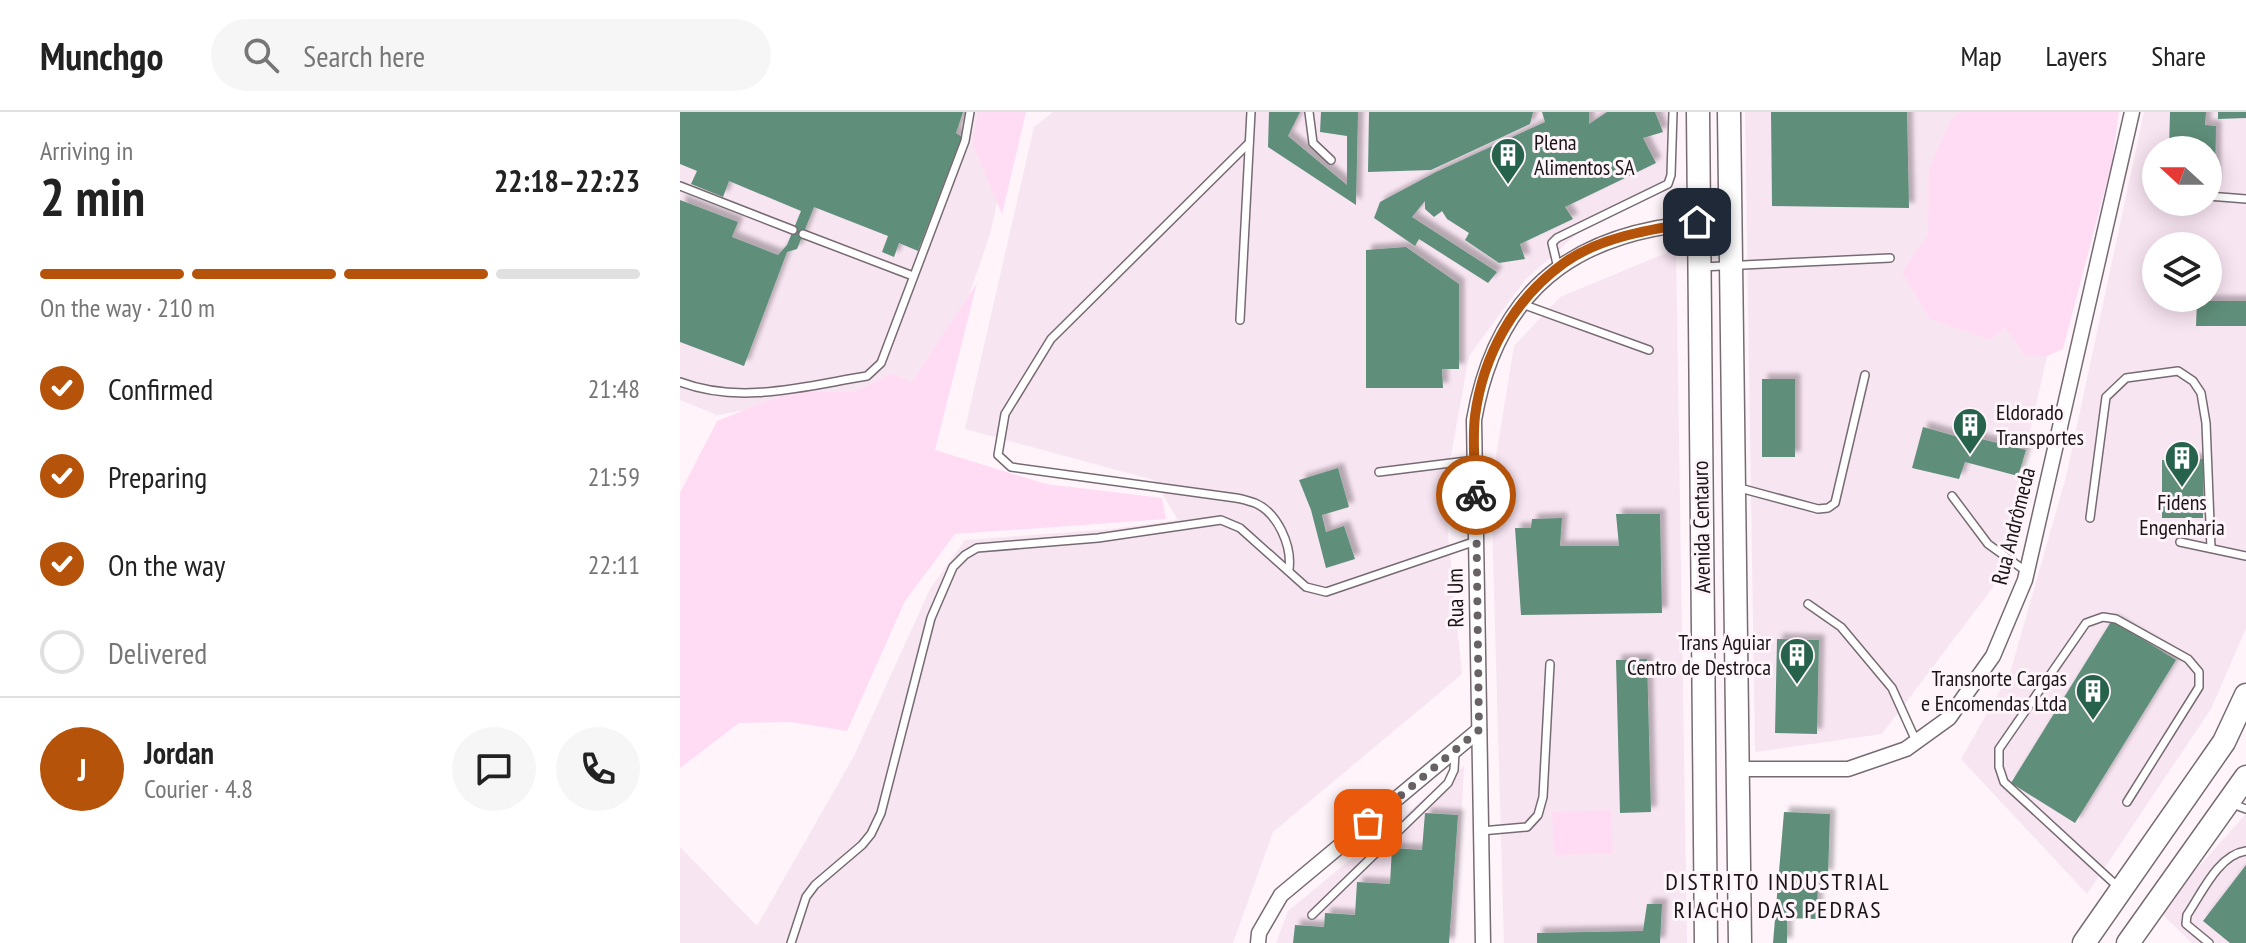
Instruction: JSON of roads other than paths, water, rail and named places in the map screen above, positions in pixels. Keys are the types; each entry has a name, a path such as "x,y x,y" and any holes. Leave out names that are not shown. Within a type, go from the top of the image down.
{"street":[{"name":"Avenida Centauro","path":"1698,112 1706,943"},
{"name":"Avenida Centauro","path":"1729,112 1740,943"},
{"name":"Rua Andrômeda","path":"1739,769 1848,769 1906,749 1949,718 1993,656 2027,572 2132,112"},
{"name":"Rua Um","path":"1483,943 1474,420 1486,368 1520,303 1565,262 1603,244 1649,230 1697,222 1730,221"},
{"path":"2084,943 2224,742 2246,695"},
{"path":"1258,943 1259,933 1281,895 1479,730"},
{"path":"2128,943 2237,806 2246,777"}],"lane":[{"path":"680,382 725,394 752,395 867,376 881,363 965,141 970,112"},
{"path":"1240,320 1251,112"},
{"path":"1309,112 1313,143 1331,160"},
{"path":"1558,268 1552,252 1552,243 1557,238 1668,184 1673,112"},
{"path":"1249,143 1051,339 1005,414 998,455 1011,467 1236,498 1256,504 1265,510 1283,535 1291,555 1289,569"},
{"path":"680,186 793,230"},
{"path":"2222,197 2246,199"},
{"path":"803,234 913,276"},
{"path":"1699,267 1890,258"},
{"path":"1520,303 1649,350"},
{"path":"2090,518 2106,397 2126,378 2178,371 2193,381 2201,393 2206,423 2211,548"},
{"path":"1734,487 1818,509 1835,503 1865,375"},
{"path":"1379,472 1475,460"},
{"path":"1952,496 1988,544 2027,572"},
{"path":"791,943 806,897 815,885 862,845 876,824 931,618 953,567 965,555 977,548 1098,538 1221,520 1240,528 1306,587 1326,592 1476,541"},
{"path":"2180,542 2246,556"},
{"path":"1808,604 1841,627 1892,688 1916,741"},
{"path":"2122,890 2004,782 1999,767 1999,749 2086,623 2103,617 2116,619 2188,659 2199,672 2199,687 2127,802"},
{"path":"1481,831 1527,827 1538,815 1543,797 1550,664"},
{"path":"1312,915 1448,783 1454,770 1455,750"},
{"path":"2209,943 2186,924 2187,915 2222,864 2237,852 2246,851"}],"place":[{"name":"Plena Alimentos SA","path":"1508,186"},
{"name":"Eldorado Transportes","path":"1970,456"},
{"name":"Fidens Engenharia","path":"2182,489"},
{"name":"Trans Aguiar Centro de Destroca","path":"1797,686"},
{"name":"Transnorte Cargas e Encomendas Ltda","path":"2093,722"}],"district":[{"name":"DISTRITO INDUSTRIAL RIACHO DAS PEDRAS","path":"1778,896"}]}
